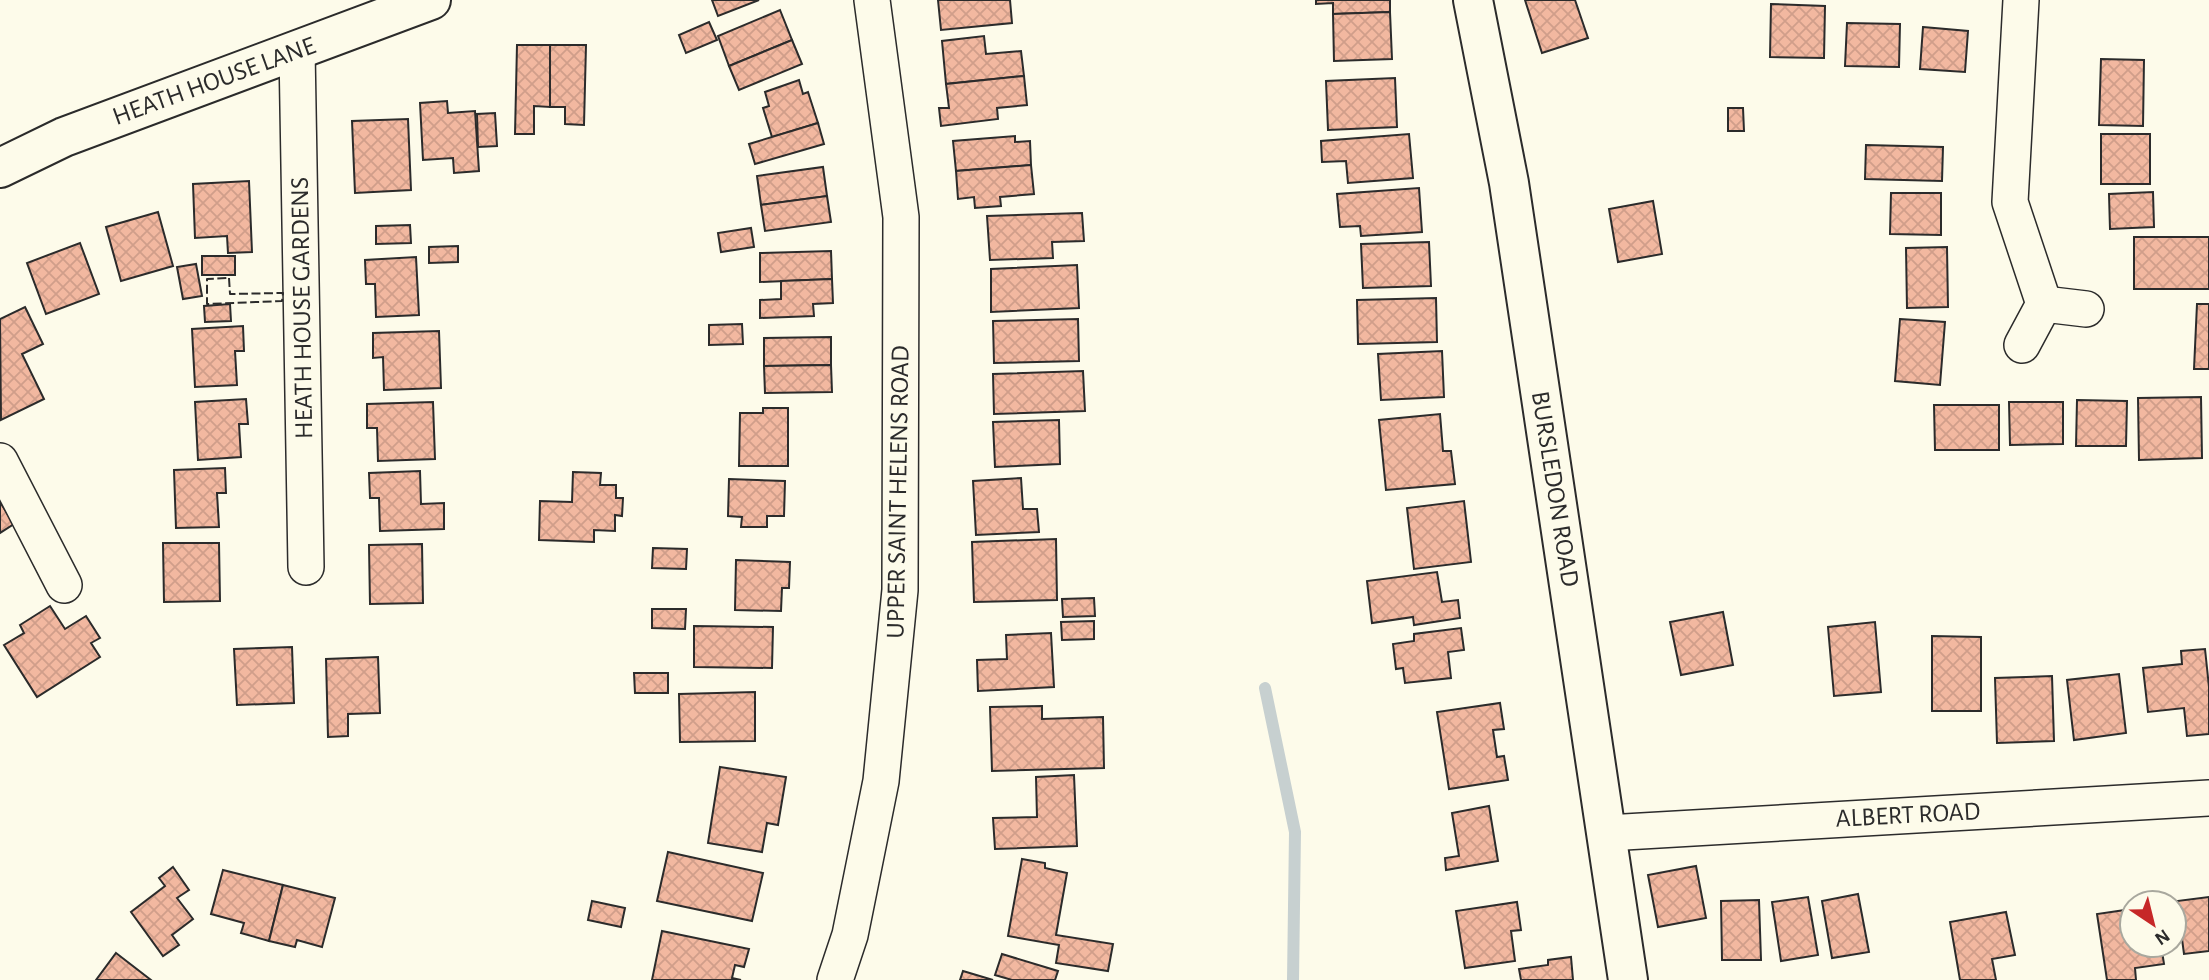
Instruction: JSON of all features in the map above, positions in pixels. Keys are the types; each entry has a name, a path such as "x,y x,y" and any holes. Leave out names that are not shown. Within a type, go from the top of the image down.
{"street":[{"name":"HEATH HOUSE LANE","path":"0,168 64,137 430,0"},
{"name":"UPPER SAINT HELENS ROAD","path":"835,980 850,934 881,781 900,590 901,217 872,0"},
{"name":"BURSLEDON ROAD","path":"1473,0 1509,183 1628,980"},
{"path":"2021,0 2010,202 2044,304 2022,345"},
{"name":"HEATH HOUSE GARDENS","path":"298,50 306,567"},
{"path":"2044,304 2085,309"},
{"path":"0,461 64,585"},
{"name":"ALBERT ROAD","path":"1607,833 2209,797"}],"building":[{"path":"712,0 759,0 718,16"},
{"path":"938,0 1010,0 1012,23 941,30"},
{"path":"1316,0 1390,0 1390,12 1333,14 1333,3 1316,4"},
{"path":"1525,0 1575,0 1588,38 1542,53"},
{"path":"1771,4 1825,6 1824,58 1770,57"},
{"path":"780,10 792,40 729,66 718,36"},
{"path":"1390,12 1392,59 1334,61 1333,14"},
{"path":"709,22 717,40 686,53 679,35"},
{"path":"1847,23 1900,24 1899,67 1845,66"},
{"path":"1923,27 1968,31 1965,72 1920,69"},
{"path":"984,36 986,54 1021,51 1024,76 946,84 942,41"},
{"path":"792,40 802,64 739,90 729,66"},
{"path":"517,45 550,45 550,107 534,106 534,134 515,134"},
{"path":"550,45 586,45 584,125 565,124 565,107 550,107"},
{"path":"2101,59 2144,60 2143,126 2099,125"},
{"path":"1024,76 1027,105 997,108 998,119 941,126 939,108 949,108 946,84"},
{"path":"1395,78 1397,127 1328,130 1326,81"},
{"path":"799,80 803,94 808,92 818,123 772,137 763,108 769,106 765,92"},
{"path":"447,101 448,113 475,111 479,171 454,173 453,158 423,160 420,103"},
{"path":"1728,108 1743,108 1744,131 1728,131"},
{"path":"495,113 497,146 478,147 477,114"},
{"path":"408,119 411,190 355,193 352,121"},
{"path":"818,123 824,144 755,164 749,144"},
{"path":"1409,134 1413,178 1348,183 1346,161 1322,162 1321,141"},
{"path":"2101,134 2150,134 2150,184 2101,184"},
{"path":"1015,136 1015,142 1030,141 1031,165 956,171 953,141"},
{"path":"1866,145 1943,147 1942,181 1865,179"},
{"path":"1031,165 1034,194 1000,197 1001,206 975,208 974,197 958,199 956,171"},
{"path":"823,167 827,196 761,205 757,176"},
{"path":"249,181 252,252 228,253 227,236 195,238 193,184"},
{"path":"1419,188 1422,232 1361,236 1360,226 1340,227 1337,194"},
{"path":"2153,192 2154,227 2110,229 2109,194"},
{"path":"1891,193 1941,193 1941,235 1890,234"},
{"path":"827,196 831,222 765,231 761,205"},
{"path":"1653,201 1662,254 1618,262 1609,209"},
{"path":"158,212 173,266 121,281 106,227"},
{"path":"1082,213 1084,241 1052,242 1053,258 990,260 987,216"},
{"path":"410,225 411,243 376,244 376,226"},
{"path":"751,228 754,247 721,252 718,233"},
{"path":"2134,237 2209,237 2209,289 2134,289"},
{"path":"1429,242 1431,286 1363,288 1361,244"},
{"path":"80,243 99,294 46,314 27,263"},
{"path":"458,246 458,262 429,263 429,247"},
{"path":"1947,247 1948,307 1907,308 1906,248"},
{"path":"831,251 832,279 760,282 760,253"},
{"path":"202,256 235,256 235,275 202,275"},
{"path":"416,257 419,315 376,317 375,284 366,284 365,260"},
{"path":"196,264 202,296 183,299 177,267"},
{"path":"1077,265 1079,308 991,312 991,269"},
{"path":"832,279 833,303 813,304 814,316 760,318 760,300 781,299 781,281"},
{"path":"1436,298 1437,342 1358,344 1357,300"},
{"path":"230,304 231,321 205,322 204,306"},
{"path":"2197,304 2209,304 2209,369 2194,369"},
{"path":"25,307 43,344 22,354 44,399 1,420 0,319"},
{"path":"1078,319 1079,361 994,363 993,321"},
{"path":"1900,319 1945,322 1940,385 1895,381"},
{"path":"742,324 743,344 709,345 709,325"},
{"path":"243,326 244,351 235,351 237,385 195,387 192,329"},
{"path":"439,331 441,388 384,390 383,357 373,358 373,333"},
{"path":"831,337 831,365 764,366 764,338"},
{"path":"1442,351 1444,397 1381,400 1378,354"},
{"path":"831,365 832,392 765,393 764,366"},
{"path":"1083,371 1085,411 994,414 993,374"},
{"path":"2201,397 2202,458 2139,460 2138,398"},
{"path":"246,399 248,424 239,424 241,457 198,460 195,402"},
{"path":"2077,400 2127,401 2126,446 2076,446"},
{"path":"433,402 435,459 378,461 377,428 367,428 367,404"},
{"path":"2009,402 2063,402 2063,444 2010,445"},
{"path":"1934,405 1999,405 1999,450 1935,450"},
{"path":"763,408 788,408 788,466 739,466 740,413 763,413"},
{"path":"1440,414 1443,451 1451,451 1455,484 1386,490 1379,420"},
{"path":"1059,420 1060,464 995,467 993,422"},
{"path":"225,468 226,493 217,493 219,527 176,528 174,470"},
{"path":"420,471 421,504 444,503 444,529 380,531 379,498 370,498 369,473"},
{"path":"573,472 601,473 600,485 616,485 616,498 623,498 622,516 615,515 615,531 594,530 594,542 539,540 540,501 572,502"},
{"path":"1021,478 1023,509 1037,509 1039,532 976,535 973,481"},
{"path":"729,479 785,481 784,516 767,516 767,527 741,527 742,517 728,516"},
{"path":"1464,501 1471,562 1414,569 1407,508"},
{"path":"0,502 14,524 0,533"},
{"path":"1056,539 1057,600 974,602 972,542"},
{"path":"163,543 219,543 220,601 164,602"},
{"path":"422,544 423,603 370,604 369,545"},
{"path":"653,548 687,549 686,569 652,568"},
{"path":"736,560 790,562 789,588 782,588 781,611 735,610"},
{"path":"1437,572 1442,602 1458,600 1460,618 1414,625 1413,617 1372,623 1367,581"},
{"path":"1094,598 1095,616 1063,617 1062,599"},
{"path":"50,606 65,629 86,616 100,638 91,643 100,657 37,697 4,645 24,633 20,625"},
{"path":"652,609 686,609 685,629 652,628"},
{"path":"1723,612 1733,665 1681,675 1670,622"},
{"path":"1094,621 1094,639 1062,640 1061,622"},
{"path":"1875,622 1881,692 1834,696 1828,627"},
{"path":"694,626 773,627 772,668 694,667"},
{"path":"1461,628 1464,650 1448,652 1451,678 1405,683 1403,668 1396,669 1393,644 1414,641 1414,634"},
{"path":"1051,633 1054,687 978,691 977,660 1007,659 1006,635"},
{"path":"1932,636 1981,637 1981,711 1932,711"},
{"path":"292,647 294,703 237,705 234,649"},
{"path":"2205,649 2209,687 2209,734 2187,736 2184,708 2148,712 2143,668 2182,664 2181,651"},
{"path":"378,657 380,713 348,714 348,736 328,737 326,659"},
{"path":"634,673 668,673 668,693 635,693"},
{"path":"2119,674 2126,733 2074,740 2067,680"},
{"path":"2052,676 2054,741 1997,743 1995,678"},
{"path":"755,692 755,741 680,742 679,694"},
{"path":"1500,703 1504,729 1493,730 1497,757 1504,756 1508,780 1449,789 1437,712"},
{"path":"1042,706 1042,719 1103,717 1104,768 992,771 990,707"},
{"path":"720,767 786,777 778,825 767,823 762,852 708,843"},
{"path":"1074,775 1077,846 995,849 993,818 1037,817 1036,777"},
{"path":"1489,806 1498,861 1446,870 1445,858 1459,856 1452,813"},
{"path":"668,852 763,873 752,921 657,901"},
{"path":"1022,859 1045,863 1045,868 1067,873 1056,935 1113,944 1108,971 1056,963 1059,945 1008,936"},
{"path":"1696,866 1706,918 1658,927 1648,875"},
{"path":"173,867 189,890 177,898 193,919 172,935 179,945 163,956 131,912 165,886 159,878"},
{"path":"223,870 283,885 269,941 241,933 244,923 211,914"},
{"path":"283,885 335,898 322,947 297,940 295,947 269,941"},
{"path":"1858,894 1869,952 1832,958 1822,901"},
{"path":"1808,897 1818,955 1781,961 1772,902"},
{"path":"2209,897 2209,951 2188,954 2188,900"},
{"path":"1759,900 1761,960 1722,960 1721,901"},
{"path":"592,901 625,908 621,927 588,920"},
{"path":"1517,902 1521,930 1511,931 1515,961 1465,968 1456,911"},
{"path":"2118,911 2118,959 2163,959 2164,964 2135,968 2136,980 2107,980 2097,914"},
{"path":"2006,912 2015,955 1992,959 1996,980 1960,980 1950,922"},
{"path":"662,931 749,949 744,967 735,965 732,978 741,980 652,980"},
{"path":"116,953 151,980 96,980"},
{"path":"1002,954 1058,971 1055,980 1012,980 995,975"},
{"path":"1571,957 1573,980 1521,980 1519,969 1548,965 1548,960"},
{"path":"963,971 993,980 960,980"}],"waterway":[{"path":"1265,688 1295,832 1293,980"}],"fence":[{"path":"229,278 230,294 283,293 282,301 207,304 207,279 229,278"}]}
